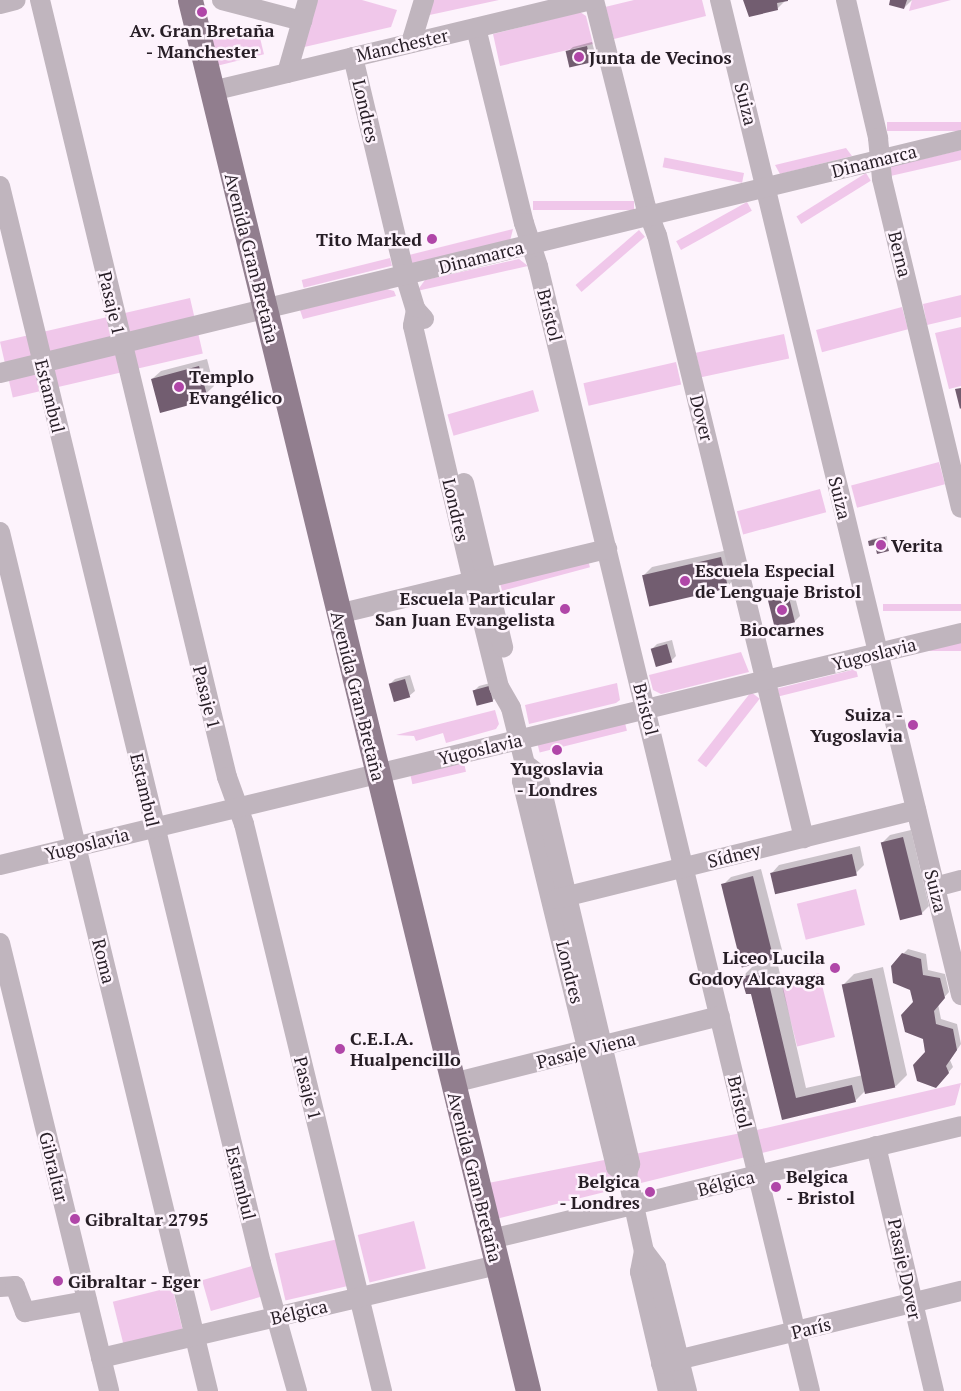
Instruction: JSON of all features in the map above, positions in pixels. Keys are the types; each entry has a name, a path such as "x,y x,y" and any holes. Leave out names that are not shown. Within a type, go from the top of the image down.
{"main road":[{"name":"Avenida Gran Bretaña","path":"190,0 528,1391"}],"street":[{"path":"0,4 16,0"},
{"name":"Pasaje 1","path":"40,0 121,344 230,788 237,808 382,1391"},
{"path":"222,0 302,21"},
{"path":"287,73 308,0"},
{"path":"411,43 424,0"},
{"name":"Manchester","path":"212,90 476,28 539,7 593,0"},
{"name":"Dover","path":"593,0 649,216 657,234 804,838"},
{"name":"Suiza","path":"720,0 961,995"},
{"name":"Berna","path":"846,0 878,138 882,179 961,508"},
{"name":"Bristol","path":"476,28 607,549 810,1391"},
{"name":"Londres","path":"353,57 405,275 416,310 413,326 480,580 499,687 511,708 525,764 522,781 560,898 596,1047 616,1167 627,1174 644,1251 640,1272 670,1362 686,1391"},
{"name":"Dinamarca","path":"0,373 961,140"},
{"name":"Estambul","path":"0,186 263,1272 297,1391"},
{"name":"Roma","path":"0,532 208,1391"},
{"path":"338,614 607,549"},
{"name":"Yugoslavia","path":"0,865 961,633"},
{"name":"Sídney","path":"560,898 916,810"},
{"path":"935,887 961,880"},
{"name":"Gibraltar","path":"0,943 108,1391"},
{"name":"Pasaje Viena","path":"453,1083 720,1016"},
{"name":"Bélgica","path":"491,1239 961,1126"},
{"name":"Pasaje Dover","path":"876,1146 934,1391"},
{"name":"Bélgica","path":"101,1358 497,1265"},
{"path":"0,1287 16,1286 25,1312 86,1301"},
{"name":"París","path":"670,1362 961,1291"},
{"name":"Londres","path":"668,1391 670,1362"}],"shaded area":[{"path":"301,0 362,0 397,10 391,27 287,51"},
{"path":"416,0 499,0 411,19"},
{"path":"634,0 702,0 706,16 614,39 605,7"},
{"path":"912,0 951,0 909,11"},
{"path":"580,12 586,16 593,44 500,66 493,34"},
{"path":"257,26 264,54 218,66 211,37"},
{"path":"887,122 961,122 961,131 887,131"},
{"path":"846,148 852,156 780,174 775,165"},
{"path":"961,150 961,160 886,177 889,167"},
{"path":"664,158 744,173 742,183 663,167"},
{"path":"866,173 871,181 801,224 796,216"},
{"path":"533,201 634,201 634,210 533,210"},
{"path":"747,202 752,211 681,250 676,241"},
{"path":"513,229 510,241 409,265 401,257"},
{"path":"639,230 645,237 582,292 576,285"},
{"path":"390,258 392,266 304,288 302,280"},
{"path":"519,259 528,266 417,291 425,280"},
{"path":"387,289 394,291 396,296 303,319 300,310"},
{"path":"961,295 961,317 927,325 923,304"},
{"path":"190,298 203,354 13,397 0,342"},
{"path":"902,307 908,329 822,352 816,330"},
{"path":"961,327 961,386 949,389 935,333"},
{"path":"784,334 789,358 701,377 696,353"},
{"path":"676,362 681,384 589,406 583,383"},
{"path":"533,390 539,411 454,436 447,415"},
{"path":"939,462 945,484 857,508 851,486"},
{"path":"820,489 826,512 743,534 737,511"},
{"path":"584,545 590,567 502,591 496,569"},
{"path":"883,604 961,604 961,611 883,611"},
{"path":"906,643 961,643 961,651 906,651"},
{"path":"741,652 749,672 661,694 653,690 649,675"},
{"path":"856,669 858,677 779,696 777,689"},
{"path":"617,683 620,700 616,703 529,724 525,705"},
{"path":"751,692 760,699 706,767 697,761"},
{"path":"495,710 499,724 496,729 446,743 443,733 416,741 414,736 396,735"},
{"path":"625,723 627,731 540,753 538,745"},
{"path":"464,763 466,772 412,784 410,775"},
{"path":"856,889 865,925 806,940 797,904"},
{"path":"819,973 835,1037 797,1046 781,982"},
{"path":"961,1083 955,1105 492,1220 483,1184 766,1128"},
{"path":"414,1221 426,1269 370,1283 358,1235"},
{"path":"338,1239 349,1286 285,1300 275,1254"},
{"path":"252,1266 261,1297 211,1311 202,1280"},
{"path":"172,1287 184,1335 125,1349 113,1302"}],"building":[{"path":"743,0 788,1 777,3 778,10 749,17"},
{"path":"890,0 907,0 904,9 889,5"},
{"name":"Junta de Vecinos","path":"587,46 591,63 569,68 566,51"},
{"name":"Templo Evangélico","path":"199,366 207,395 196,398 197,403 160,413 151,379"},
{"path":"961,388 961,408 960,409 955,389"},
{"name":"Verita","path":"885,537 889,551 877,554 875,545 869,546 868,541"},
{"name":"Escuela Especial de Lenguaje Bristol","path":"721,557 728,588 649,606 642,575"},
{"name":"Biocarnes","path":"788,594 795,622 775,627 768,599"},
{"path":"667,644 672,662 656,667 651,649"},
{"path":"405,679 410,697 394,702 389,684"},
{"path":"489,686 493,701 477,706 473,690"},
{"path":"903,837 922,915 900,920 881,843"},
{"path":"852,854 857,875 775,894 770,873"},
{"path":"753,876 774,959 742,967 721,884"},
{"path":"902,953 921,959 923,975 940,978 945,998 934,1011 936,1024 953,1029 957,1050 946,1066 949,1073 936,1088 917,1081 913,1065 925,1052 923,1039 905,1032 901,1015 913,1002 910,990 893,983 891,966"},
{"path":"766,971 796,1098 852,1085 856,1102 782,1120 751,994 746,994 741,977"},
{"path":"872,978 895,1088 865,1094 842,984"}],"place":[{"name":"Av. Gran Bretaña - Manchester","path":"202,12"},
{"name":"Junta de Vecinos","path":"579,57"},
{"name":"Tito Marked","path":"432,239"},
{"name":"Templo Evangélico","path":"179,387"},
{"name":"Verita","path":"881,545"},
{"name":"Escuela Especial de Lenguaje Bristol","path":"685,581"},
{"name":"Escuela Particular San Juan Evangelista","path":"565,609"},
{"name":"Biocarnes","path":"782,610"},
{"name":"Suiza - Yugoslavia","path":"913,725"},
{"name":"Yugoslavia - Londres","path":"557,750"},
{"name":"Liceo Lucila Godoy Alcayaga","path":"835,968"},
{"name":"C.E.I.A. Hualpencillo","path":"340,1049"},
{"name":"Belgica - Bristol","path":"776,1187"},
{"name":"Belgica - Londres","path":"650,1192"},
{"name":"Gibraltar 2795","path":"75,1219"},
{"name":"Gibraltar - Eger","path":"58,1281"}]}
